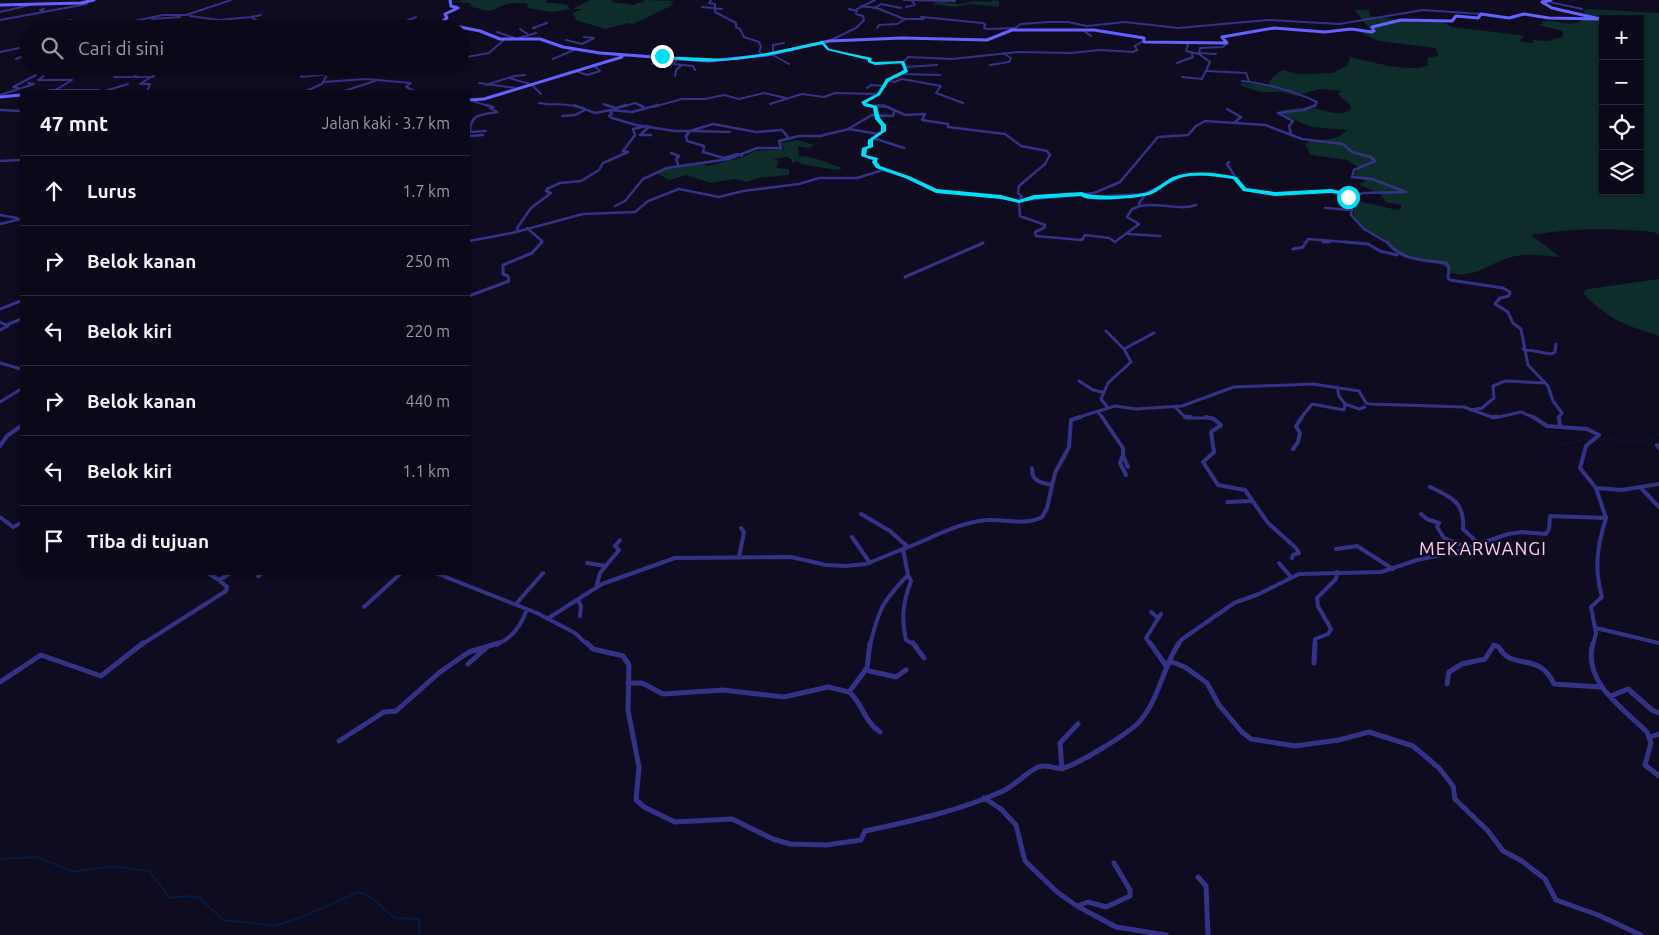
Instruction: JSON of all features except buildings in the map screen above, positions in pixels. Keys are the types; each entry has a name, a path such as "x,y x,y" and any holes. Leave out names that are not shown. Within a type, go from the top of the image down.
{"street":[{"path":"0,4 82,3 94,0"},
{"path":"184,16 231,0"},
{"path":"444,20 447,18 445,14 458,8 451,6 450,0"},
{"path":"712,0 709,3 715,4 716,13 736,23 736,27 745,37 759,42 761,47 759,52 764,55"},
{"path":"856,11 861,6 875,0"},
{"path":"904,0 956,1"},
{"path":"1544,1 1551,0"},
{"path":"912,1 915,4"},
{"path":"906,7 938,1"},
{"path":"470,56 489,53 505,40 514,38 540,39 567,48 624,56 719,61 772,54 823,42 902,38 988,40 1021,24 1051,22 1087,26 1131,22 1171,28 1268,20 1332,24 1423,10 1509,18 1524,14 1550,18 1600,19 1552,8 1542,2 1544,1"},
{"path":"1544,1 1581,7 1582,9"},
{"path":"11,5 18,3"},
{"path":"82,3 92,5"},
{"path":"0,20 87,4"},
{"path":"875,8 881,4 901,8"},
{"path":"0,12 30,5"},
{"path":"852,10 855,6"},
{"path":"861,6 875,8 905,20 920,20 924,17 984,23 985,28 1084,31 1145,39 1143,41"},
{"path":"702,7 722,9"},
{"path":"44,9 40,10 46,12"},
{"path":"829,42 856,28 863,20 863,16 849,9"},
{"path":"1227,43 1222,38 1224,35 1248,34 1270,28 1328,32 1349,29 1372,32 1372,27 1380,25 1418,20 1453,20 1456,16 1478,18 1481,14"},
{"path":"144,20 163,15 200,16 218,20 261,15"},
{"path":"251,17 256,20"},
{"path":"408,20 416,17"},
{"path":"140,20 152,20"},
{"path":"877,28 888,24 897,24 905,20"},
{"path":"522,31 547,23"},
{"path":"470,29 505,40"},
{"path":"520,29 529,35"},
{"path":"1084,31 1091,36"},
{"path":"497,32 514,38"},
{"path":"519,38 536,33"},
{"path":"567,48 594,38 584,37"},
{"path":"742,41 745,37"},
{"path":"566,40 579,44"},
{"path":"823,42 828,50 870,59 869,61 875,64 903,62 908,58 952,59 1003,53 1072,53 1100,50 1132,52 1137,50 1135,46 1143,41 1227,43"},
{"path":"1185,42 1188,45 1186,51 1216,54"},
{"path":"772,54 773,45 784,43"},
{"path":"1199,53 1200,48 1223,47 1227,43"},
{"path":"0,52 20,48"},
{"path":"553,59 576,49"},
{"path":"1177,63 1190,59 1192,57 1191,52"},
{"path":"652,64 660,57 671,53"},
{"path":"990,65 1008,62 1012,58 1003,53"},
{"path":"1182,77 1202,79 1210,62 1199,53"},
{"path":"772,54 789,64"},
{"path":"471,100 624,56"},
{"path":"16,59 20,57"},
{"path":"678,59 672,64 694,66 695,70"},
{"path":"902,74 906,71 903,62"},
{"path":"576,71 587,75 600,72 593,65"},
{"path":"675,76 677,69 683,65"},
{"path":"905,67 937,65"},
{"path":"1207,71 1246,73 1249,81"},
{"path":"21,88 13,87 36,75"},
{"path":"148,90 150,84 140,84 158,75"},
{"path":"301,75 300,77 310,76"},
{"path":"323,82 327,75"},
{"path":"486,85 505,78 525,75"},
{"path":"905,115 894,112 882,105 866,105 863,102 879,94 887,80 894,75 940,75"},
{"path":"44,76 38,80 72,80 54,90"},
{"path":"44,80 52,77"},
{"path":"114,77 162,77"},
{"path":"505,78 522,80 531,84 541,94"},
{"path":"308,90 323,82 355,82 366,79 374,81"},
{"path":"347,90 374,81 396,80 410,82 406,88 411,90"},
{"path":"887,80 895,82 903,80 941,86 935,91 936,93 964,103"},
{"path":"1242,81 1264,82 1279,90 1306,96 1317,102 1316,106 1304,110 1278,113 1294,121 1289,128 1291,135"},
{"path":"0,96 34,84 28,83"},
{"path":"479,83 516,88"},
{"path":"108,90 128,84"},
{"path":"868,88 872,85 885,86"},
{"path":"770,104 802,94 824,98 835,93 848,95 850,93 862,92 879,94"},
{"path":"539,103 548,105 564,103 591,113 611,111 632,112 644,107 682,99 705,99 723,95 739,98 764,93 786,98"},
{"path":"0,96 20,95"},
{"path":"470,123 474,118 496,112 490,108 493,106 471,100"},
{"path":"644,107 634,103 616,108 611,111 612,114 609,116 648,126 730,132"},
{"path":"603,104 616,108"},
{"path":"874,106 878,119 884,125 883,131 870,141 870,147 864,148 863,156 876,159 874,162 877,166 936,191 1001,197 1019,202 1044,196 1098,193 1120,182 1131,165 1158,137 1188,135 1196,126 1205,121 1269,126 1310,141 1344,144 1352,152 1372,157 1375,162 1354,170 1352,177 1377,181 1406,192 1355,195 1331,191 1274,194 1242,189 1227,164 1229,162"},
{"path":"1228,109 1241,117 1234,123"},
{"path":"0,110 20,111"},
{"path":"562,116 575,115 585,110"},
{"path":"615,206 629,196 646,176 678,164 724,160 742,156 757,149 780,148 779,140 820,136 848,129 868,119 868,116 877,114 894,116 924,114 922,120 930,123 948,124 948,127 972,131 1005,134 1018,144 1047,151 1050,155 1046,164 1019,186 1018,193 1022,197 1020,200 1024,201"},
{"path":"724,158 703,152 704,146 687,141 686,136 691,130 713,124 756,132 782,130 785,136 790,138"},
{"path":"648,126 640,135 651,136"},
{"path":"518,231 517,228 526,215 539,201 551,193 546,191 547,189 566,182 581,181 599,170 602,164 628,152 623,151 635,135 632,129 648,126"},
{"path":"848,129 878,134"},
{"path":"470,132 486,130"},
{"path":"470,134 483,135"},
{"path":"873,138 904,148"},
{"path":"671,153 679,156 676,159 678,164"},
{"path":"717,157 724,158 738,154 742,156"},
{"path":"0,161 20,160"},
{"path":"470,241 584,214 638,212 648,201 679,189 719,198 743,191 799,184 819,178 857,178 886,170"},
{"path":"1083,194 1084,197 1102,198 1146,194 1160,188 1168,180 1182,176 1207,174 1235,178"},
{"path":"1141,206 1139,203 1146,194"},
{"path":"1355,195 1347,199 1352,206 1352,217 1360,225 1384,239 1395,252 1418,259"},
{"path":"1040,202 1044,196"},
{"path":"1019,202 1020,216 1045,225 1044,228 1035,232 1036,236 1083,240 1085,235 1109,238 1116,242 1139,224 1127,216 1132,209 1162,203 1191,208 1196,205"},
{"path":"1325,208 1352,210"},
{"path":"0,215 20,219"},
{"path":"0,224 20,219"},
{"path":"470,295 475,291 489,290 509,281 508,276 503,274 503,265 530,255 541,244 542,241 527,228"},
{"path":"1128,234 1160,236"},
{"path":"1293,249 1302,247 1308,239 1370,245 1382,252 1408,259 1446,263 1449,267 1448,278 1450,280 1504,288 1510,292 1509,296 1500,298 1495,304 1508,312 1513,323 1521,329 1524,337 1523,348 1528,366 1548,386 1553,401 1562,413 1558,418 1560,426"},
{"path":"905,277 983,244"},
{"path":"0,309 20,301"},
{"path":"0,330 20,319"},
{"path":"0,322 7,325"},
{"path":"1106,332 1124,349 1131,362 1118,371 1102,392 1101,400 1108,408"},
{"path":"1124,349 1154,333"},
{"path":"1523,348 1551,354 1555,352 1556,344"},
{"path":"0,363 20,369"},
{"path":"1079,381 1093,390 1102,392"},
{"path":"1471,410 1482,408 1491,400 1494,396 1493,386 1502,381 1544,383"},
{"path":"547,619 596,588 675,558 791,557 846,566 870,563 924,542 949,528 975,521 1034,522 1043,516 1046,510 1052,485 1070,442 1071,420 1076,416 1098,412 1115,406 1136,409 1175,407 1200,402 1212,394 1234,387 1274,387 1286,384 1337,387 1359,391 1366,403 1370,404 1444,406 1471,410 1494,418 1526,413 1546,426 1587,429 1599,436 1586,446 1580,468 1596,488 1606,518 1597,552 1597,580 1602,597 1591,607 1596,628 1589,660 1594,678 1642,725 1650,737 1651,742 1645,765 1659,776"},
{"path":"1337,387 1339,396 1345,404 1359,409 1365,407"},
{"path":"0,402 20,390"},
{"path":"1293,449 1298,442 1300,433 1296,426 1309,406 1316,404 1344,410 1345,404"},
{"path":"1175,407 1186,418 1210,418 1219,421 1221,424 1211,432 1216,447 1214,452 1203,462 1204,464 1213,474 1218,485 1229,488 1242,488 1268,524 1287,538 1298,550 1299,553 1292,558"},
{"path":"1098,412 1124,448 1120,463 1126,475"},
{"path":"0,446 7,436 20,427"},
{"path":"1123,456 1128,467"},
{"path":"1032,468 1032,476 1036,481 1052,485"},
{"path":"1596,488 1622,490 1659,484"},
{"path":"1430,487 1450,497 1459,506 1465,515 1463,529 1479,544"},
{"path":"1640,488 1659,507"},
{"path":"1227,502 1252,501"},
{"path":"861,514 890,530 905,548 908,575 911,581 902,602 902,623 906,640 915,644 924,658"},
{"path":"1421,514 1426,519 1439,523 1436,527 1444,538 1468,548"},
{"path":"440,575 492,597 527,609 574,633 593,649 620,654 629,665 629,721 639,767 636,800 644,807 675,822 732,819 780,842 798,845 826,845 861,840 865,831 920,820 984,798 1005,790 1038,767 1048,765 1062,769 1075,766 1139,723 1148,710 1169,660 1181,640 1222,611 1291,577 1299,574 1373,573 1392,570 1417,560 1468,548 1513,533 1546,534 1549,529 1550,516 1606,518"},
{"path":"0,517 13,527 20,524"},
{"path":"739,557 744,532 741,528"},
{"path":"852,537 870,563"},
{"path":"596,588 597,579 619,550 615,546 620,540"},
{"path":"1336,550 1357,546 1392,570"},
{"path":"587,563 606,566"},
{"path":"1279,563 1291,577"},
{"path":"1314,663 1315,639 1331,630 1318,606 1317,598 1336,579 1337,572"},
{"path":"516,604 543,573"},
{"path":"0,682 41,655 101,676 142,643 226,590 227,587 220,580 210,575"},
{"path":"220,580 228,575"},
{"path":"364,607 399,575"},
{"path":"849,692 865,670 880,609 886,598 908,575"},
{"path":"578,600 581,606 580,616"},
{"path":"339,740 384,712 396,711 440,672 469,652 504,642 522,623 527,609"},
{"path":"1151,612 1159,616 1146,638 1167,666"},
{"path":"1596,628 1659,643"},
{"path":"1447,684 1448,672 1462,664 1485,659 1490,648 1494,645 1499,647 1502,653 1510,658 1520,662 1535,663 1548,671 1554,684 1602,686"},
{"path":"468,664 486,648"},
{"path":"1169,660 1191,671 1207,683 1219,705 1242,732 1252,738 1295,746 1339,740 1369,732 1407,743 1439,768 1453,786 1455,799 1488,831 1503,851 1522,861 1545,879 1556,900 1598,915 1641,935"},
{"path":"865,670 898,677 906,670"},
{"path":"628,682 642,683 663,694 723,690 784,696 808,694 828,687 849,692 854,696 869,724 880,732"},
{"path":"1611,696 1628,689 1652,710 1659,713"},
{"path":"1062,769 1060,743 1078,724"},
{"path":"1650,737 1659,734"},
{"path":"984,798 1001,808 1016,825 1025,861 1037,874 1077,906 1116,927 1166,935"},
{"path":"1077,906 1088,902 1106,907 1130,896 1127,884 1114,863"},
{"path":"1198,877 1206,886 1208,935"}],"green space":[{"path":"464,0 548,0 545,2 569,5 570,9 551,12 528,8 527,3 510,3 489,11 472,7 469,3 453,2"},
{"path":"590,0 615,0 611,2 636,5 636,3 644,2 644,0 675,1 671,3 673,5 633,24 628,23 605,29 576,20 573,13 582,9 573,9"},
{"path":"993,0 999,1 999,7 971,4 955,7 931,4 939,1 959,4 975,1 991,2"},
{"path":"1588,9 1659,13 1659,234 1653,232 1592,229 1531,235 1560,257 1521,255 1507,258 1477,272 1460,274 1450,273 1447,268 1438,263 1399,255 1385,239 1367,231 1354,218 1353,210 1359,202 1397,210 1401,209 1401,205 1386,202 1380,194 1358,184 1366,181 1354,175 1359,168 1347,160 1311,155 1305,144 1331,139 1342,135 1347,130 1311,127 1278,112 1298,108 1314,108 1336,113 1346,112 1351,109 1351,106 1337,93 1343,91 1319,89 1297,96 1280,92 1260,92 1239,85 1242,83 1268,85 1272,78 1282,70 1298,74 1333,73 1348,65 1350,57 1390,66 1411,68 1428,65 1427,58 1438,56 1436,48 1379,41 1359,32 1370,30 1355,10 1369,10 1370,16 1393,19 1395,22 1422,20 1444,22 1451,27 1521,35 1524,36 1519,41 1534,43 1532,40 1548,41 1562,37 1563,31 1539,25 1543,23 1542,21 1572,23 1583,20 1588,15 1582,11"},
{"path":"798,140 814,145 809,148 798,146 799,156 816,159 843,168 838,170 804,165 797,161 791,164 792,160 787,157 773,159 779,161 776,168 789,169 789,175 757,178 747,182 735,179 710,183 687,175 669,180 657,173 682,164 695,163 708,166 743,157 755,151 784,149 781,143"},
{"path":"1659,279 1659,336 1618,321 1601,310 1584,294 1584,291 1588,289"}],"waterway":[{"path":"1598,438 1637,442 1659,434"},
{"path":"1545,456 1559,446 1594,437"},
{"path":"0,859 38,857 73,872 112,866 149,871 170,898 188,896 200,898 223,920 275,926 302,917 359,892 369,896 395,918 419,919 419,935"}],"district":[{"name":"MEKARWANGI","path":"1483,549"}],"route":[{"path":"662,56 703,61 727,60 767,55 823,42 828,50 841,51 845,54 854,54 871,59 869,61 875,64 903,62 906,71 902,74 894,75 887,80 887,84 878,95 863,102 863,104 875,107 874,110 878,119 884,125 883,131 870,140 870,147 864,148 863,156 876,159 874,162 878,167 907,177 936,191 995,198 1001,197 1019,202 1034,197 1082,194 1086,197 1100,198 1146,194 1161,187 1167,181 1180,176 1207,174 1235,178 1235,181 1244,189 1275,194 1336,191 1355,195 1348,197"}]}
